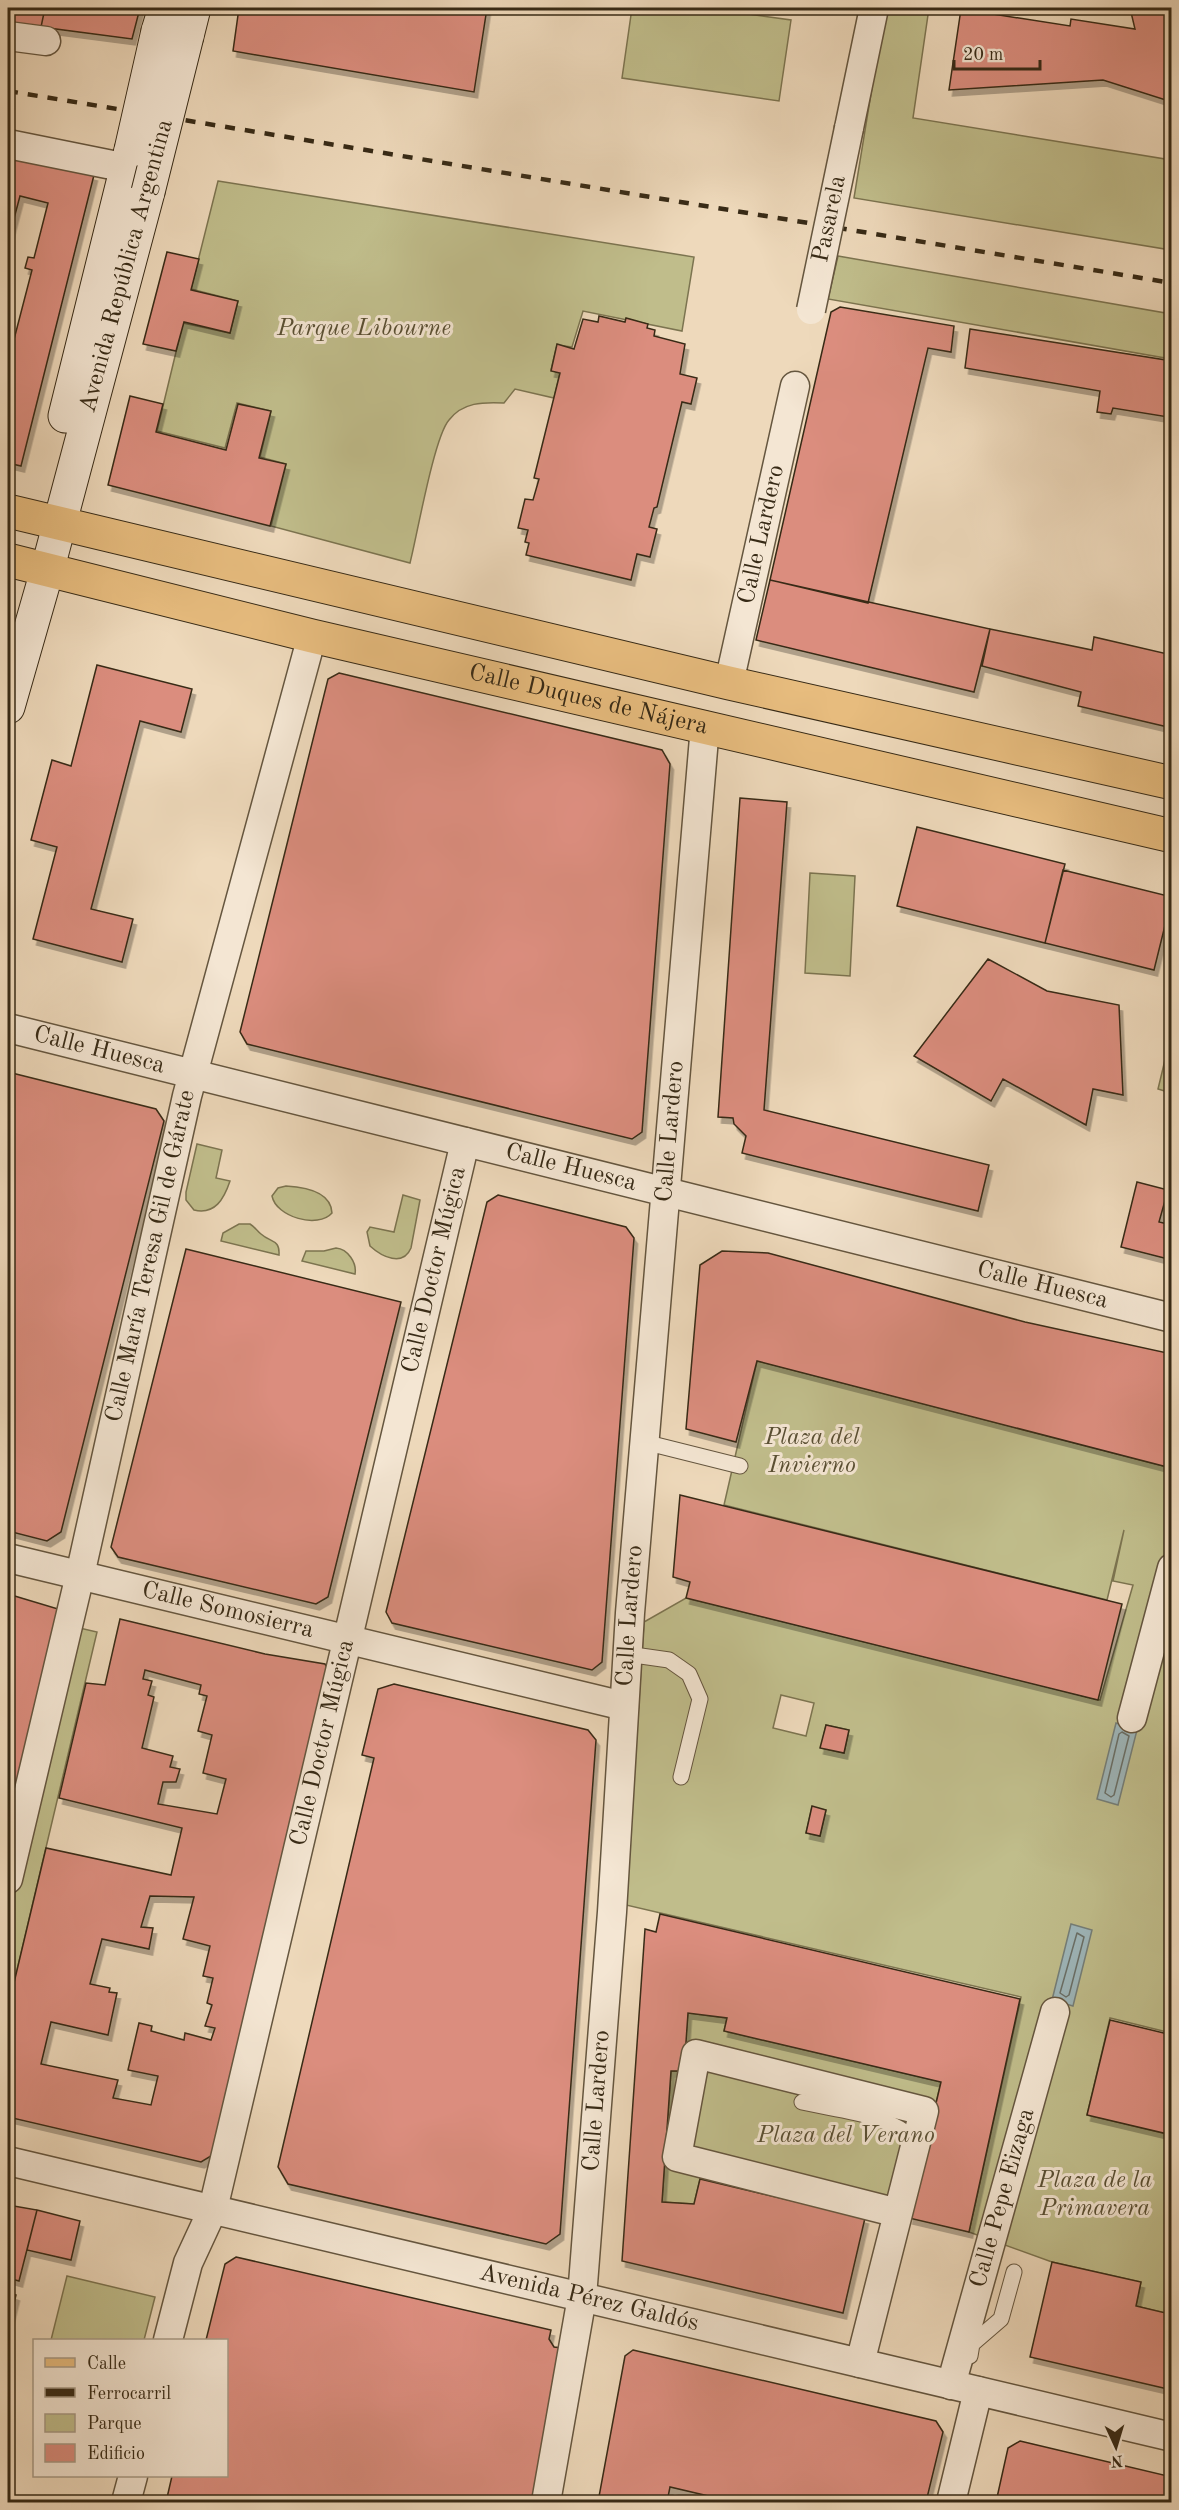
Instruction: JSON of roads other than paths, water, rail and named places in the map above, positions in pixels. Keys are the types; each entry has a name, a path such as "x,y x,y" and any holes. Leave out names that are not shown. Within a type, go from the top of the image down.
{"main road":[{"name":"Avenida República Argentina","path":"8,707 47,570 136,170 176,21"},
{"name":"Avenida República Argentina","path":"136,170 176,21"},
{"name":"Calle Duques de Nájera","path":"8,512 729,683 1172,783"},
{"name":"Calle Duques de Nájera","path":"8,560 312,636 1172,836"}],"street":[{"name":"Pasarela","path":"811,310 874,8"},
{"path":"8,36 46,41"},
{"path":"8,144 136,170"},
{"name":"Calle Lardero","path":"729,683 795,387"},
{"name":"Calle María Teresa Gil de Gárate","path":"8,1879 80,1575 160,1208 193,1074 312,636"},
{"name":"Calle Lardero","path":"546,2502 582,2297 612,1902 627,1654 705,726"},
{"name":"Calle Huesca","path":"8,1028 1172,1318"},
{"name":"Calle Doctor Múgica","path":"168,2339 188,2264 213,2210 465,1142"},
{"name":"Calle Somosierra","path":"8,1558 624,1706"},
{"path":"1132,1718 1172,1568"},
{"name":"Calle Pepe Eizaga","path":"951,2502 964,2388 1055,2012"},
{"path":"860,2363 924,2111 696,2054 677,2157 898,2213"},
{"name":"Avenida Pérez Galdós","path":"8,2161 1172,2438"},
{"path":"126,2502 132,2477"}],"lane":[{"path":"644,1442 740,1466"},
{"path":"627,1654 669,1660 689,1674 700,1699 681,1777"},
{"path":"802,2102 886,2121 901,2127 916,2141"},
{"path":"964,2388 972,2344 1001,2319 1014,2272"}],"water":[{"path":"1116,1723 1137,1730 1118,1805 1097,1799"},
{"path":"1071,1924 1092,1930 1073,2006 1052,2000"}],"railway":[{"path":"8,91 1172,283"}],"park label":[{"name":"Parque Libourne","path":"364,329"},
{"name":"Plaza del Invierno","path":"812,1452"},
{"name":"Plaza del Verano","path":"846,2136"},
{"name":"Plaza de la Primavera","path":"1095,2195"}]}
